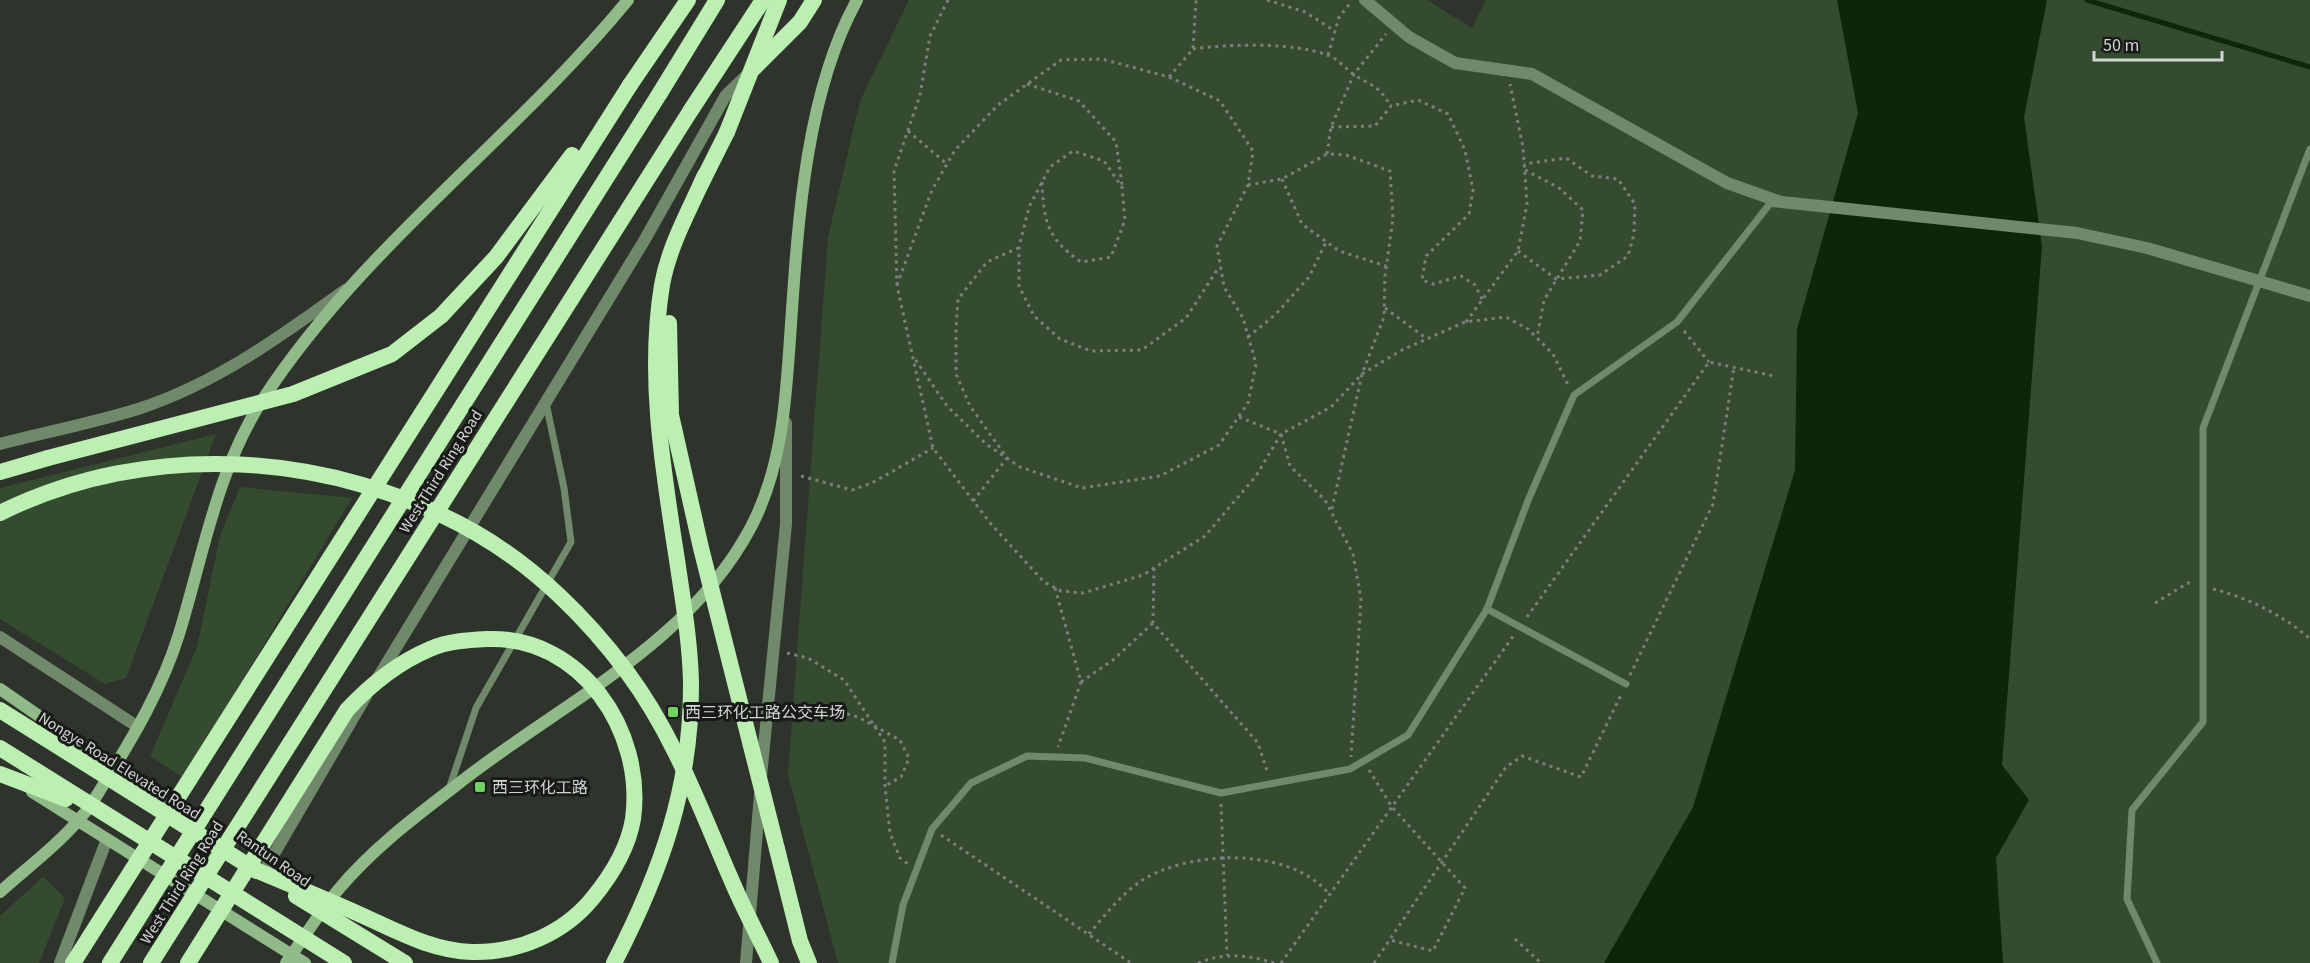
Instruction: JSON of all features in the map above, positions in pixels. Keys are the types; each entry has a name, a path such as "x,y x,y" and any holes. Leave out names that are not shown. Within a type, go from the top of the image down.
{"highway":[{"path":"73,963 630,85 688,0"},
{"name":"West Third Ring Road","path":"110,963 717,0"},
{"name":"West Third Ring Road","path":"151,963 763,0"},
{"path":"614,963 650,892 664,853 680,797 688,744 691,681 687,630 666,488 656,387 656,347 663,284 673,246 727,132 779,0"},
{"path":"750,72 800,22 814,0"},
{"path":"0,472 293,394 392,354 441,316 496,257 581,142 630,85"},
{"path":"705,175 686,224 671,292 668,340 671,415 729,661 800,940 809,963"},
{"path":"0,513 47,493 86,480 138,469 188,464 246,465 314,473 377,489 416,504 477,533 519,562 560,596 604,643 628,673 666,732 771,963"},
{"path":"188,963 347,710 371,684 399,664 432,648 465,640 507,639 536,645 588,679 615,715 627,743 634,779 633,820 622,854 607,881 582,911 555,932 532,942 496,951 439,948 400,934 258,870"},
{"name":"Nongye Road Elevated Road","path":"0,710 405,963"},
{"path":"0,748 344,963"},
{"path":"0,773 55,794 130,829"}],"main road":[{"path":"0,892 78,821 114,768 138,727 178,638 225,471 239,437 264,397 346,290 422,210 579,58 628,0"},
{"path":"289,959 338,890 373,853 448,791 645,649 706,592 729,564 768,492 779,447 786,394 795,257 813,130 832,62 857,0"},
{"name":"Rantun Road","path":"0,689 258,870 397,963"},
{"path":"0,773 107,839 289,959 305,963"}],"street":[{"path":"1365,0 1409,37 1455,63 1532,74 1727,183 1775,201 2077,233 2147,248 2310,296"},
{"path":"258,870 644,241 726,95 750,72"},
{"path":"0,444 138,409 184,391 256,353 346,290"},
{"path":"746,963 786,524 786,394"},
{"path":"0,637 138,727"},
{"path":"60,963 107,839"}],"lane":[{"path":"2157,963 2127,899 2132,810 2203,722 2203,428 2310,148"},
{"path":"892,963 903,905 932,829 971,783 1027,756 1085,759 1221,793 1350,769 1408,735 1488,609 1529,498 1574,395 1677,322 1775,201"},
{"path":"448,791 476,708 571,542 564,488 546,400"},
{"path":"1488,609 1626,684"}],"path":[{"path":"948,0 930,36 920,95 894,171 897,286 933,448 973,501 1044,582 1054,588 1083,593 1143,575 1204,536 1256,476 1281,434 1331,407 1362,374 1402,350 1466,322 1506,317 1528,329 1553,354 1574,395"},
{"path":"1169,77 1193,50 1196,0"},
{"path":"1267,0 1305,12 1335,31"},
{"path":"1328,55 1339,17 1353,0"},
{"path":"1327,154 1331,128 1354,74 1394,25"},
{"path":"1193,50 1220,46 1281,47 1328,55 1354,74 1379,87 1391,106"},
{"path":"897,286 932,190 955,150 999,105 1061,60 1102,59 1169,77 1220,101 1253,151 1248,184 1217,246 1224,287 1243,318 1256,364 1248,403 1219,445 1160,476 1082,488 1020,466 986,444 946,406 912,354"},
{"path":"1466,322 1518,251 1527,204 1525,170 1508,70"},
{"path":"1027,84 1079,101 1116,142 1125,220 1111,256 1081,262 1059,247 1048,226 1042,182"},
{"path":"1331,128 1375,126 1391,106 1418,100 1448,114 1465,150 1473,190 1469,214 1426,256 1422,280 1433,284 1461,276 1475,285 1483,301"},
{"path":"908,131 947,164"},
{"path":"1122,187 1104,161 1073,151 1050,167 1029,207 1019,247 1019,286 1034,316 1059,339 1090,351 1142,350 1186,318 1220,266"},
{"path":"1248,184 1282,179 1327,154 1346,155 1390,171 1393,218 1386,266 1384,317 1362,374 1331,513"},
{"path":"1518,251 1556,279 1600,275 1628,256 1634,234 1635,204 1618,179 1592,176 1566,158 1524,164"},
{"path":"1525,170 1559,188 1583,210 1580,241 1544,300 1537,338"},
{"path":"1282,179 1302,224 1339,252 1386,266"},
{"path":"1248,337 1276,314 1309,277 1326,242"},
{"path":"1007,458 970,406 956,374 956,328 958,299 987,262 1019,247"},
{"path":"1384,308 1427,339"},
{"path":"1677,322 1708,362"},
{"path":"1374,963 1506,767 1522,756 1581,777 1713,504 1734,367"},
{"path":"1239,417 1281,434"},
{"path":"1281,434 1290,466 1324,500 1353,554 1361,599 1350,769"},
{"path":"786,472 852,490 872,483 933,448"},
{"path":"973,501 1007,458"},
{"path":"1154,568 1153,623 1258,743 1271,783"},
{"path":"2155,603 2188,583 2230,593 2296,626 2310,639"},
{"path":"1054,588 1081,682"},
{"path":"1054,757 1081,682 1113,660 1153,623"},
{"path":"774,649 808,658 844,680 885,742 885,786 890,833 900,858 916,871"},
{"path":"768,711 817,705 873,724 900,740 909,758 901,777 885,786"},
{"path":"1364,761 1392,807 1441,864 1466,888 1433,951 1390,940"},
{"path":"1221,793 1227,955"},
{"path":"932,829 1131,963"},
{"path":"1089,934 1143,879 1185,862 1223,858 1285,864 1319,883 1329,895"},
{"path":"1515,939 1541,963"},
{"path":"1198,963 1227,955 1255,957 1274,963"}],"shaded area":[{"path":"909,0 1427,0 1472,28 1486,0 2310,0 2310,963 838,963 788,775 828,237 860,101"},
{"path":"1837,0 2047,0 2024,117 2042,246 2002,765 2029,800 1996,858 2003,963 1604,963 1693,807 1795,470 1797,329 1858,113"},
{"path":"216,434 126,678 105,684 0,619 0,488"},
{"path":"240,487 352,498 184,778 150,756 197,647 220,536"},
{"path":"43,877 65,898 39,963 0,963 0,916"}],"waterway":[{"path":"2087,0 2310,67"}],"place":[{"name":"西三环化工路公交车场","path":"673,712"},
{"name":"西三环化工路","path":"480,787"}]}
